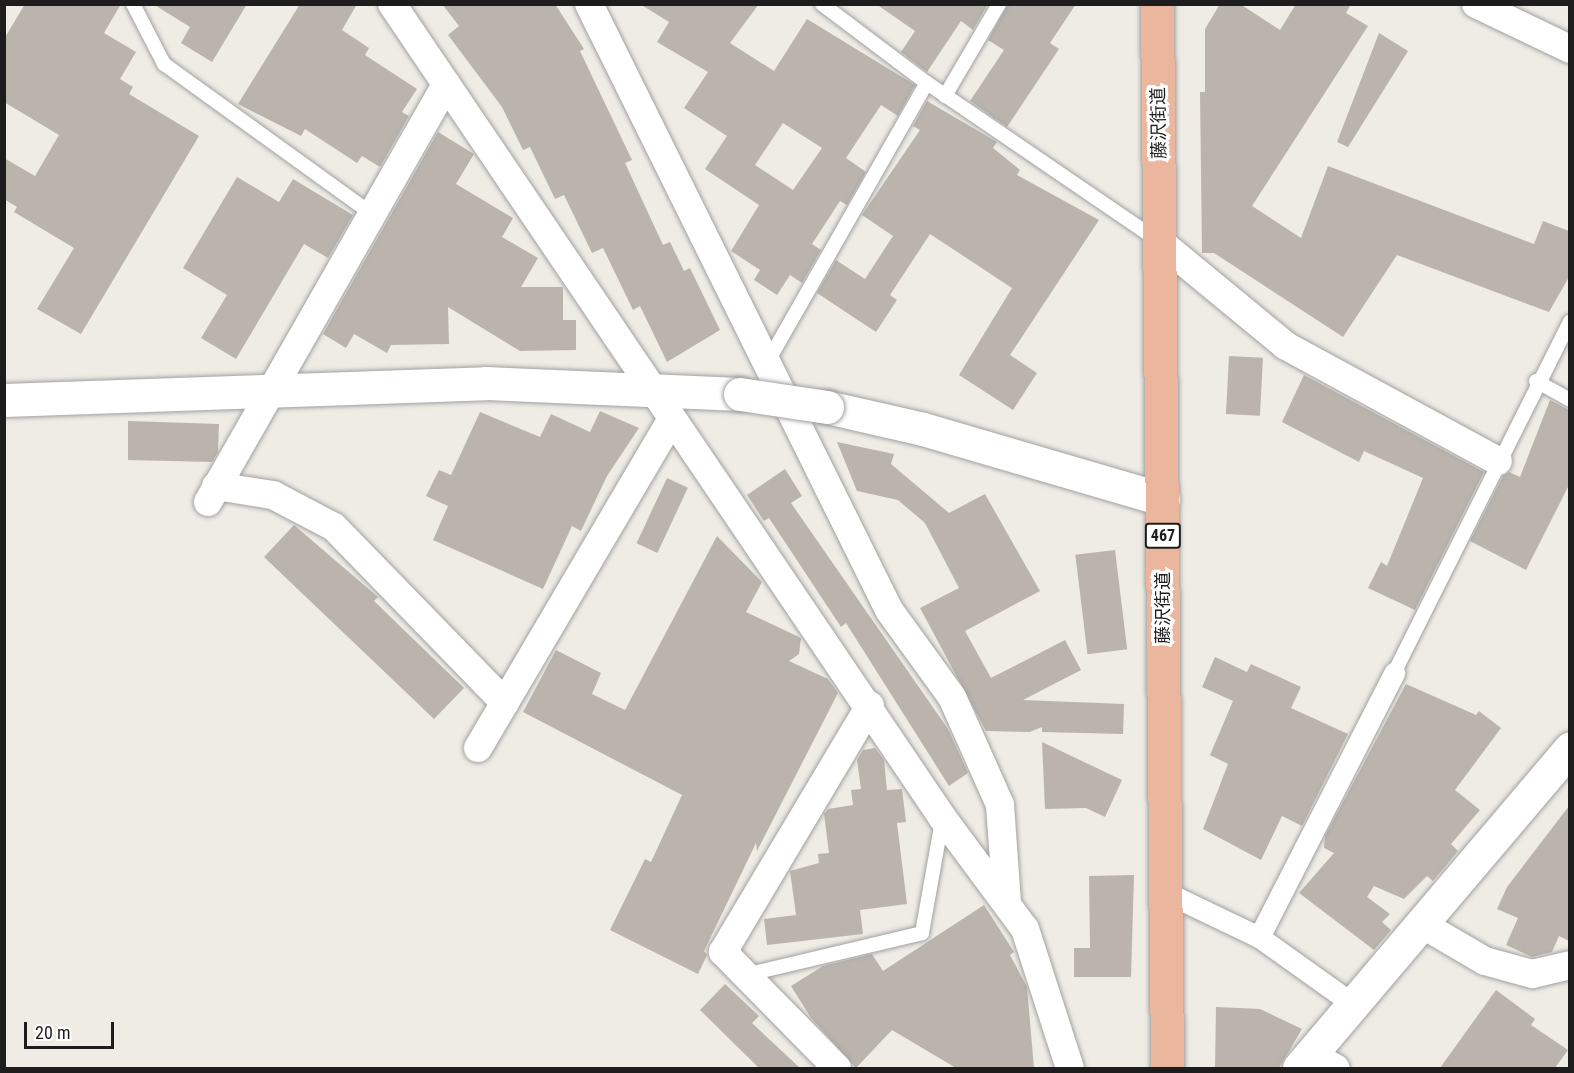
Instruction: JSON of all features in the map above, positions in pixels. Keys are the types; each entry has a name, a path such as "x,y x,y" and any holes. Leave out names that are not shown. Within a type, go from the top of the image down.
{"highway":[{"name":"藤沢街道","path":"1157,4 1167,1068"}],"street":[{"path":"392,4 654,387 672,419 870,705 942,817 1025,929 1070,1068"},
{"path":"589,4 765,366 889,610 952,697 1000,805 1007,902"},
{"path":"1476,4 1569,49"},
{"path":"446,84 369,212 212,494 273,495 334,527 505,703"},
{"path":"1160,242 1286,346 1498,461"},
{"path":"4,400 486,383 654,387 740,394 827,407 923,429 1162,499"},
{"path":"478,748 672,419"},
{"path":"1259,937 1394,673"},
{"path":"837,1068 743,976 723,952 870,705"},
{"path":"1314,1064 1350,1002 1425,926 1569,748"},
{"path":"1165,892 1259,937 1350,1002"},
{"path":"1425,926 1485,961 1522,972 1569,965"}],"lane":[{"path":"133,4 164,64 369,212"},
{"path":"822,4 945,96 1160,242"},
{"path":"945,96 999,4"},
{"path":"765,366 927,83"},
{"path":"1394,673 1536,381 1569,322"},
{"path":"1536,381 1569,400"},
{"path":"743,976 922,933 942,817"}],"building":[{"path":"25,4 121,4 104,33 136,52 120,79 133,87 129,94 199,136 81,334 37,309 74,248 14,212 17,207 4,199 4,158 35,176 59,135 4,102 4,39"},
{"path":"153,4 247,4 212,62 181,43 190,27"},
{"path":"300,4 357,4 342,30 369,48 365,55 417,89 402,112 409,116 380,167 362,156 357,163 305,129 301,136 238,104"},
{"path":"442,4 555,4 584,49 580,51 632,160 625,163 663,245 670,242 684,271 690,268 720,330 667,362 640,306 633,310 603,248 592,253 564,195 555,199 530,147 523,150 502,107 448,35 459,26"},
{"path":"640,4 759,4 730,43 774,71 807,19 915,85 898,116 881,105 846,158 866,172 847,205 840,201 812,244 821,250 802,283 790,275 777,295 754,280 760,270 731,251 759,205 705,169 727,136 684,108 708,72 657,42 669,22","holes":["783,123 822,148 793,190 755,165"]},
{"path":"876,4 988,4 973,30 961,21 927,72 901,52 915,31"},
{"path":"1008,4 1076,4 1050,43 1059,49 1007,127 970,101 1004,50 988,40"},
{"path":"1220,4 1240,4 1280,30 1296,4 1351,4 1346,13 1368,26 1252,206 1301,238 1328,166 1534,244 1543,221 1569,231 1569,277 1549,312 1397,255 1343,337 1214,253 1202,253 1200,92 1205,92 1205,29"},
{"path":"1379,33 1408,51 1348,147 1337,142"},
{"path":"927,101 997,142 993,148 1020,170 1017,175 1099,220 1010,355 1037,373 1013,410 959,375 1012,288 930,234 890,295 897,300 876,332 817,293 836,260 865,279 893,236 862,215 920,130 913,126"},
{"path":"438,132 474,154 456,184 513,218 502,237 538,258 521,287 563,287 563,320 576,320 576,350 520,351 448,307 449,344 391,345 387,353 354,334 346,348 323,334"},
{"path":"237,177 279,202 293,179 353,215 328,258 304,244 236,359 201,338 227,295 183,268"},
{"path":"1229,356 1263,358 1260,416 1226,414"},
{"path":"1304,375 1484,472 1415,610 1368,588 1381,562 1387,566 1423,478 1364,451 1359,462 1282,422"},
{"path":"1550,400 1569,410 1569,485 1526,570 1470,541 1503,476 1509,472 1520,477"},
{"path":"600,411 639,428 607,476 581,531 572,526 543,589 433,540 448,506 426,496 439,470 451,475 480,412 540,437 551,414 590,432"},
{"path":"128,421 219,424 218,452 212,462 128,460"},
{"path":"837,442 894,454 891,464 949,513 985,494 1040,591 965,631 991,678 1065,640 1081,670 1023,700 1124,704 1123,734 1042,732 1042,727 1030,732 986,731 920,608 959,588 925,523 898,500 857,491"},
{"path":"785,469 802,496 791,503 948,729 968,773 949,786 846,623 841,627 769,518 764,521 747,495"},
{"path":"667,478 688,488 657,553 637,543"},
{"path":"294,525 378,597 374,601 464,688 434,719 264,557"},
{"path":"717,536 762,582 746,612 801,638 799,654 789,661 828,679 838,693 757,851 756,843 704,951 707,955 698,974 610,930 645,859 651,862 682,795 523,712 556,650 601,673 592,694 625,710"},
{"path":"1115,550 1127,649 1087,654 1075,555"},
{"path":"1215,657 1247,672 1251,664 1301,687 1291,708 1348,734 1302,826 1282,816 1261,860 1203,829 1228,764 1210,755 1233,701 1202,687"},
{"path":"1406,684 1476,715 1479,711 1501,728 1455,790 1480,810 1451,844 1458,851 1433,881 1427,876 1404,899 1374,886 1367,897 1390,914 1382,922 1391,930 1374,950 1299,893 1334,853 1324,848 1325,836"},
{"path":"1042,742 1122,780 1105,817 1086,808 1045,809"},
{"path":"875,748 884,760 887,790 902,789 906,822 897,823 907,904 860,910 863,934 767,945 764,919 796,915 790,871 819,863 818,854 829,853 824,814 828,809 853,805 851,790 861,789 857,760 863,750"},
{"path":"1569,806 1569,941 1559,936 1552,952 1532,957 1506,945 1518,918 1497,909 1507,887"},
{"path":"1134,875 1131,977 1074,977 1074,948 1090,948 1089,876"},
{"path":"984,905 1014,952 1010,955 1027,987 1034,1068 956,1068 892,1030 856,1068 811,1018 791,986 823,966 872,954 883,971"},
{"path":"725,984 759,1016 752,1023 800,1068 759,1068 700,1010"},
{"path":"1496,990 1535,1019 1531,1025 1568,1050 1555,1068 1440,1068"},
{"path":"1216,1007 1260,1009 1302,1029 1279,1068 1215,1068"}]}
